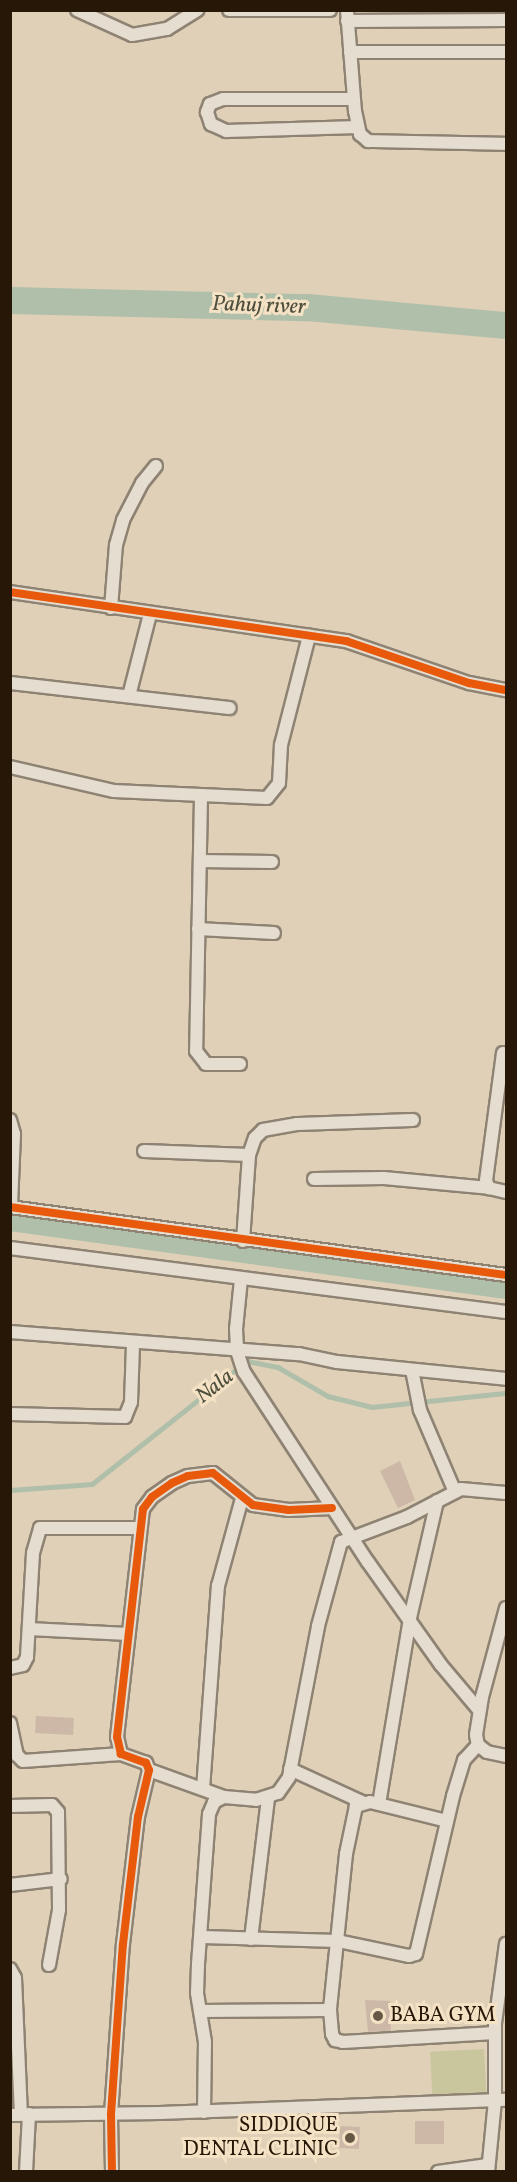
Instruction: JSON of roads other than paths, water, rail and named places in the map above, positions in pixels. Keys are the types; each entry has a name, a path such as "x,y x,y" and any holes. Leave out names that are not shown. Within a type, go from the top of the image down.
{"street":[{"path":"77,10 132,35 167,29 198,10"},
{"path":"229,10 330,10"},
{"path":"507,20 347,16 353,99 358,127 368,141 507,144"},
{"path":"350,52 507,52"},
{"path":"353,99 222,99 210,104 207,112 211,124 226,131 358,127"},
{"path":"111,608 116,545 123,520 142,483 156,466"},
{"path":"10,592 346,642 470,683 507,690"},
{"path":"129,696 150,614"},
{"path":"10,768 91,788 249,800 267,798 276,791 281,745 309,636"},
{"path":"10,683 230,708"},
{"path":"201,797 196,1051 206,1064 240,1064"},
{"path":"200,861 272,862"},
{"path":"198,929 274,933"},
{"path":"489,1188 486,1171 503,1053"},
{"path":"10,1120 14,1134 11,1207 243,1241 507,1275"},
{"path":"243,1241 249,1155 255,1138 263,1130 276,1126 413,1120"},
{"path":"144,1151 249,1155"},
{"path":"314,1179 384,1178 489,1188 507,1192"},
{"path":"10,1248 507,1312"},
{"path":"242,1279 238,1355 244,1372 332,1508 441,1665 479,1710"},
{"path":"10,1332 238,1355 299,1354 412,1370 507,1379"},
{"path":"10,1414 125,1417 131,1402 133,1344"},
{"path":"412,1370 420,1410 455,1492"},
{"path":"122,1754 117,1737 138,1528 143,1509 152,1497 188,1476 213,1473 227,1481 242,1498 268,1509 332,1508"},
{"path":"149,1770 224,1797 268,1798 285,1785 341,1542 407,1517 455,1492 470,1487 507,1493"},
{"path":"203,1789 218,1586 242,1498"},
{"path":"379,1804 410,1618 437,1501"},
{"path":"10,1668 23,1665 27,1657 33,1553 40,1528 138,1528"},
{"path":"202,1937 338,1941 409,1956 416,1954 447,1821 464,1760 478,1745 479,1710 507,1608"},
{"path":"29,1629 128,1634"},
{"path":"10,1724 17,1755 23,1761 122,1754 146,1763 149,1770 138,1817 123,1944 111,2114 112,2172"},
{"path":"478,1745 487,1752 507,1756"},
{"path":"290,1768 362,1802 447,1821"},
{"path":"204,2112 205,2042 196,1993 202,1937 208,1814 214,1802 224,1797"},
{"path":"252,1939 268,1798"},
{"path":"362,1802 356,1806 346,1854 330,2010 332,2034 335,2040 343,2042 495,2033"},
{"path":"10,1806 57,1808 61,1880 49,1965"},
{"path":"10,1885 61,1880"},
{"path":"438,2172 488,2168 501,2100 495,2033 507,1944"},
{"path":"10,1969 15,1978 20,2114 26,2172"},
{"path":"200,2011 330,2010"},
{"path":"20,2114 204,2112 501,2100"}],"waterway":[{"name":"Pahuj river","path":"10,300 307,307 506,325"},
{"path":"10,1223 506,1291"},
{"name":"Nala","path":"10,1490 92,1484 247,1361 278,1367 328,1396 372,1407 506,1393"}],"place":[{"name":"BABA GYM","path":"378,2016"},
{"name":"SIDDIQUE DENTAL CLINIC","path":"350,2138"}]}
